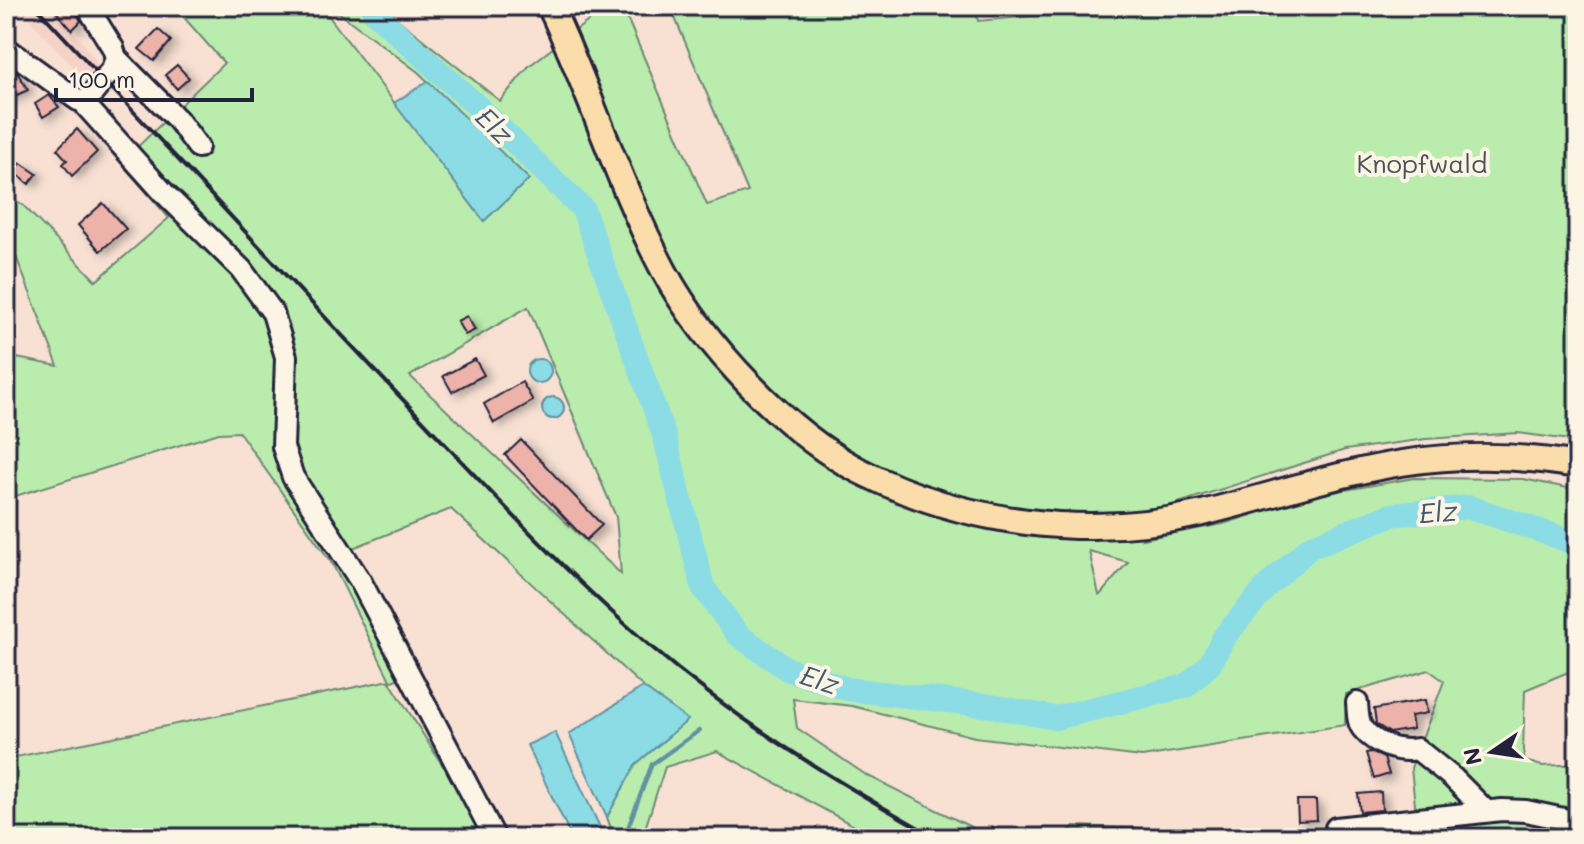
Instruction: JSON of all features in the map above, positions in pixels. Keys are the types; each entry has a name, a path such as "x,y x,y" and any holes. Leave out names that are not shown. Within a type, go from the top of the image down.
{"main road":[{"path":"550,6 665,273 700,325 747,380 797,428 858,470 921,497 990,516 1091,526 1141,524 1197,514 1329,479 1446,458 1536,458 1578,465"}],"street":[{"path":"87,6 116,58 178,120 198,147"},
{"path":"6,48 78,100 86,102"},
{"path":"86,102 112,69 116,58"},
{"path":"6,72 27,61"},
{"path":"86,102 87,107 164,193 241,269 273,313 286,357 283,447 293,477 361,582 495,838"},
{"path":"1357,703 1363,729 1396,750 1417,749 1453,778 1486,811"},
{"path":"1336,828 1486,811 1526,811 1578,822"}],"shaded area":[{"path":"17,6 49,6 81,40 101,69 88,83"}],"green space":[{"name":"Knopfwald","path":"174,6 321,6 484,221 529,179 418,72 330,6 381,6 500,101 529,66 608,6 622,6 707,205 748,192 670,6 975,6 978,21 1074,12 1072,6 1578,6 1578,441 1518,433 1426,439 1345,450 1162,508 1142,539 1223,524 1316,495 1414,478 1523,479 1578,490 1578,668 1525,690 1523,750 1525,761 1542,766 1578,764 1578,801 1573,811 1578,814 1578,838 1378,838 1367,829 1417,824 1411,768 1444,681 1429,670 1346,694 1345,725 1142,757 975,737 852,706 793,699 797,728 866,775 993,838 876,838 717,751 665,767 642,838 614,838 607,817 636,764 687,720 643,687 451,509 340,553 401,677 390,682 443,766 468,760 505,838 6,838 6,759 390,680 333,565 239,432 219,433 6,499 6,356 58,366 6,230 6,197 23,205 96,281 169,218 121,163 224,63","holes":["528,307 616,517 621,574 410,376","1089,551 1128,562 1100,595 1099,595"]},
{"path":"1074,826 1273,834 1336,832 1331,838 1063,838"}],"water":[{"path":"428,81 529,179 484,221 394,103"},
{"path":"539,359 547,363 551,371 547,379 539,383 531,379 527,371 531,363"},
{"path":"553,397 561,400 564,408 561,416 553,419 545,416 542,408 545,400"},
{"path":"643,687 688,720 636,764 607,817 569,734"},
{"path":"555,732 605,838 572,838 527,745"}],"building":[{"path":"51,6 72,6 81,21 72,30"},
{"path":"158,29 171,41 154,61 139,49"},
{"path":"177,65 189,78 177,89 165,75"},
{"path":"17,72 28,90 6,100 6,78"},
{"path":"49,95 59,107 43,117 35,104"},
{"path":"77,129 97,152 72,176 63,164 67,160 57,149"},
{"path":"21,163 37,174 29,184 14,172"},
{"path":"103,203 126,229 100,251 78,225"},
{"path":"467,316 475,330 465,335 457,321"},
{"path":"475,359 484,375 452,392 443,376"},
{"path":"522,382 533,401 494,423 484,404"},
{"path":"521,440 602,525 586,540 505,455"},
{"path":"1425,700 1427,713 1411,716 1413,729 1390,733 1376,724 1374,709"},
{"path":"1366,753 1384,758 1389,774 1374,779"},
{"path":"1381,792 1382,810 1360,812 1358,794"},
{"path":"1297,800 1316,800 1317,820 1298,821"}],"waterway":[{"name":"Elz","path":"372,6 375,13 583,209 664,435 703,587 738,635 787,669 847,689 991,706 1055,718 1186,686 1210,664 1224,637 1268,585 1310,547 1391,515 1469,507 1578,546"},
{"path":"624,838 652,764 700,730"}],"railway":[{"path":"35,6 466,467 617,617 682,673 752,725 937,838"}]}
